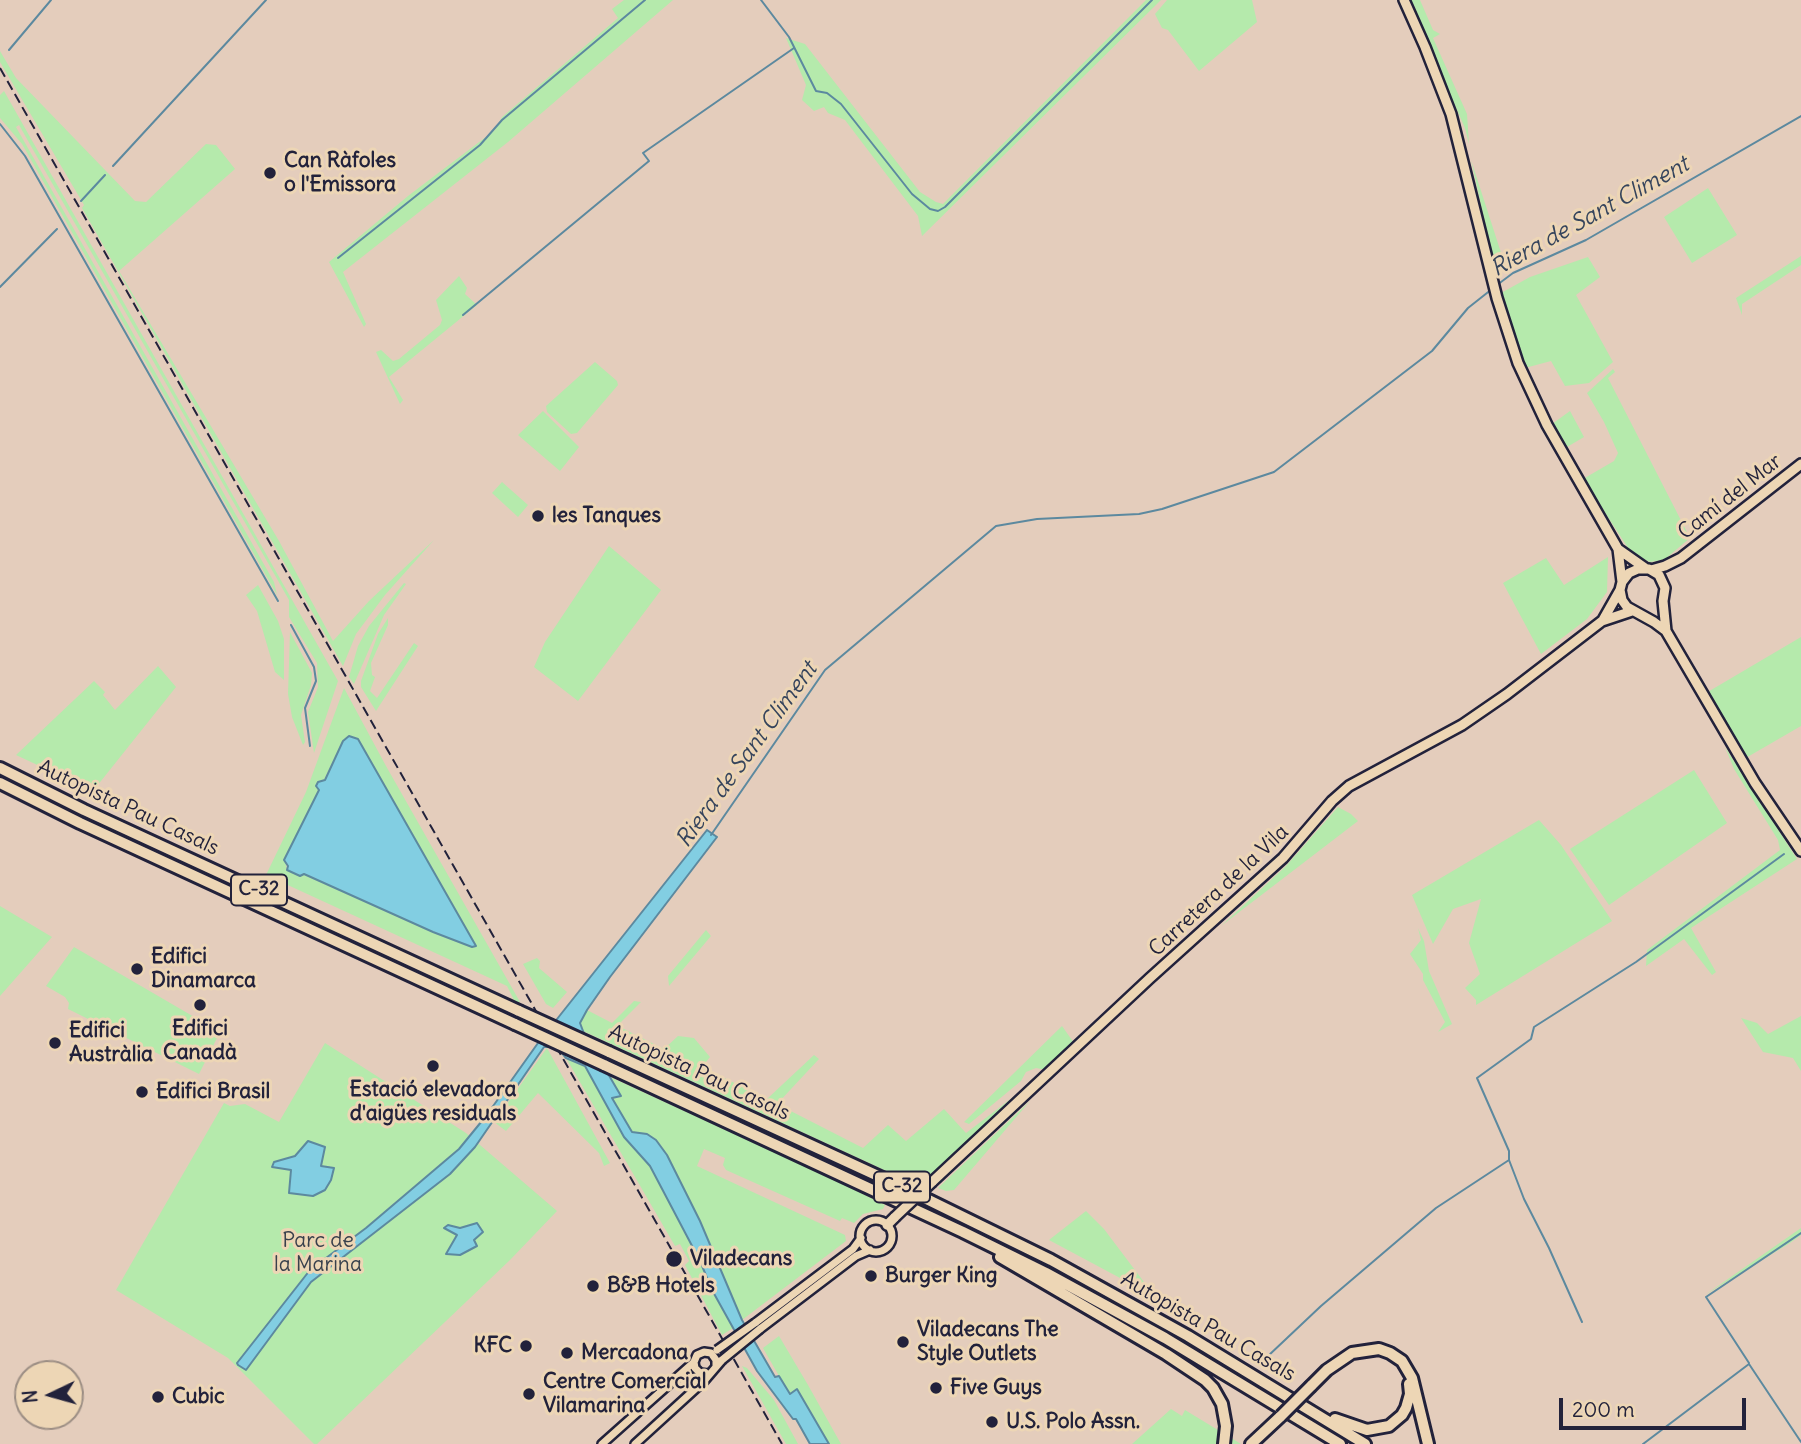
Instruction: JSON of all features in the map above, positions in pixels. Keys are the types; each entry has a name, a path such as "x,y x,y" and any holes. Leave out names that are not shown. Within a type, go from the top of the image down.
{"highway":[{"name":"Autopista Pau Casals","path":"0,768 84,810 993,1231 1188,1336 1366,1444"},
{"name":"Autopista Pau Casals","path":"0,783 963,1232 1046,1273 1165,1338 1340,1444"},
{"path":"963,1232 1020,1270 1192,1370 1213,1388 1219,1399 1225,1417 1224,1440"},
{"path":"1251,1444 1327,1370 1352,1353 1378,1349 1402,1361 1412,1378 1428,1444"},
{"path":"1306,1406 1360,1429 1374,1430 1389,1426 1402,1415 1410,1394 1407,1375 1395,1357"}],"main road":[{"path":"1404,0 1438,78 1454,123 1489,269 1515,356 1535,403 1618,549 1624,604 1666,631"},
{"name":"Camí del Mar","path":"1648,569 1665,566 1681,558 1801,464"},
{"path":"1618,549 1661,578 1665,588 1663,601 1666,631 1755,783 1801,851"},
{"name":"Camí del Mar","path":"1665,588 1671,571 1681,558"},
{"path":"1602,621 1632,571 1648,569"},
{"path":"1602,621 1636,612 1651,612 1663,601"},
{"name":"Carretera de la Vila","path":"887,1225 1083,1040 1283,859 1332,801 1349,786 1475,717 1602,621"}],"street":[{"path":"602,1444 694,1362 699,1354 714,1352 757,1326 856,1256 870,1250 881,1251 890,1244 892,1236 887,1225 881,1221 869,1222 864,1227 861,1238 849,1251 757,1326 704,1381 635,1444"},
{"path":"861,1238 870,1250"},
{"path":"714,1352 719,1363"},
{"path":"694,1362 698,1372 708,1374"}],"green space":[{"path":"624,0 673,0 508,142 343,272 366,324 364,327 329,262 408,196 495,130 502,117 618,18 612,9"},
{"path":"1146,0 1161,0 922,236 918,216 845,120 828,113 824,107 814,111 802,100 806,85 786,38 805,44 920,192 943,204"},
{"path":"1167,0 1252,0 1257,22 1199,71 1168,30 1162,28 1155,14"},
{"path":"1408,0 1420,0 1433,30 1440,34 1433,38 1467,114 1469,144 1465,128"},
{"path":"0,51 16,78 135,201 146,202 206,144 216,145 235,169 119,271 279,541 333,641 369,601 434,540 385,595 356,634 343,666 82,208 84,205 0,62"},
{"path":"4,91 338,681 314,753 308,712 318,687 317,663 289,617 289,600 19,125 16,127 274,582 277,595 22,144 0,118 0,95"},
{"path":"1471,160 1505,265 1496,273"},
{"path":"1708,188 1737,235 1692,263 1664,217"},
{"path":"1801,256 1801,265 1742,304 1742,315 1736,298"},
{"path":"1588,257 1600,277 1576,295 1613,362 1589,383 1565,386 1551,361 1525,368 1501,293 1530,277"},
{"path":"459,276 467,288 465,294 477,305 389,377 403,400 400,404 376,352 381,350 393,361 399,359 440,325 442,320 436,300"},
{"path":"595,362 617,381 618,385 577,433 571,434 547,412 546,406"},
{"path":"1613,369 1615,372 1608,378 1690,538 1664,560 1650,562 1632,554 1583,479 1614,461 1618,453 1587,393"},
{"path":"543,411 579,447 560,471 518,435"},
{"path":"1570,411 1584,437 1567,447 1552,424"},
{"path":"502,482 528,505 518,517 492,493"},
{"path":"609,546 661,590 578,701 534,667 545,642"},
{"path":"1608,557 1607,592 1587,619 1541,654 1503,583 1546,558 1564,585"},
{"path":"404,583 406,584 384,615 354,684 349,677 358,646 369,626"},
{"path":"258,585 278,621 284,639 284,680 275,672 257,611 246,595"},
{"path":"388,618 388,625 371,663 372,675 375,677 370,691 377,698 414,643 418,646 376,711 361,687 361,681 378,634"},
{"path":"290,632 312,673 301,715 305,742 303,745 292,717 288,694"},
{"path":"1801,637 1801,726 1744,759 1706,693"},
{"path":"158,666 176,687 93,791 16,755 94,681 105,692 103,695 115,710"},
{"path":"344,688 520,1002 515,1002 507,986 266,875 306,792","holes":["349,736 358,739 476,946 433,932 303,874 300,876 287,870 285,860 343,741"]},
{"path":"1725,747 1797,859 1691,928 1716,972 1712,975 1684,939 1646,966 1647,950 1780,850 1778,840 1734,769"},
{"path":"1694,770 1727,823 1609,905 1570,849"},
{"path":"1338,807 1358,821 1221,926 1285,867"},
{"path":"1539,820 1561,845 1612,921 1476,1005 1476,1000 1465,988 1480,974 1469,943 1481,899 1453,909 1433,944 1412,895"},
{"path":"0,906 52,937 0,996"},
{"path":"1418,928 1424,941 1429,971 1452,1024 1438,1032 1445,1022 1423,980 1423,974 1410,954 1421,940"},
{"path":"706,930 711,936 669,986 668,976"},
{"path":"74,947 220,1032 199,1074 68,1009 69,1003 65,997 46,986"},
{"path":"537,958 540,961 539,968 567,992 553,1008 546,1004 523,964"},
{"path":"634,1001 641,1002 621,1022 622,1028 664,1049 678,1036 694,1038 710,1057 702,1067 767,1099 814,1055 819,1059 777,1104 863,1148 888,1125 906,1141 944,1109 966,1133 1029,1085 921,1187 583,1031 580,1023 587,1010 612,1023"},
{"path":"1801,1016 1801,1071 1793,1058 1763,1052 1741,1018 1757,1023 1768,1034"},
{"path":"1062,1026 1074,1043 1046,1070 1036,1068 1026,1072 1021,1081 969,1124 964,1122"},
{"name":"Parc de la Marina","path":"325,1043 466,1133 557,1211 510,1260 314,1444 228,1358 116,1290 224,1103 230,1106 245,1104 279,1122"},
{"path":"547,1048 610,1163 604,1166 599,1153 538,1093 506,1131 494,1122"},
{"path":"566,1058 585,1066 624,1137 650,1159 680,1214 712,1290 733,1328 722,1335 685,1265 689,1261 680,1244 675,1246"},
{"path":"608,1076 885,1205 883,1209 863,1214 854,1223 842,1218 840,1221 726,1170 723,1165 725,1158 704,1149 697,1166 845,1235 846,1241 742,1320 700,1221 667,1155 656,1140 647,1134 632,1132 612,1098 620,1096"},
{"path":"1030,1101 954,1190 938,1188"},
{"path":"1086,1211 1104,1229 1150,1290 1150,1294 1049,1240"},
{"path":"1801,1228 1801,1235 1790,1243 1705,1295"},
{"path":"779,1336 841,1444 829,1444 799,1392 791,1397 763,1348"},
{"path":"742,1366 747,1368 774,1400 798,1444 786,1444"},
{"path":"1171,1409 1182,1416 1185,1410 1241,1444 1132,1444"}],"water":[{"path":"349,736 358,739 476,946 472,947 433,932 304,874 300,876 287,870 288,866 284,860 319,790 316,786 318,782 325,780 343,741"},
{"path":"707,830 717,837 610,977 580,1023 621,1096 612,1098 632,1132 647,1134 656,1140 667,1155 700,1221 742,1320 775,1377 779,1376 790,1394 797,1389 829,1444 810,1444 796,1419 793,1419 757,1371 712,1290 700,1261 650,1166 624,1137 585,1066 566,1058 557,1047 544,1047 475,1147 450,1174 311,1282 246,1370 238,1365 310,1270 366,1228 459,1149 538,1043"},
{"path":"308,1141 325,1147 321,1166 334,1168 331,1180 325,1190 313,1196 289,1193 291,1170 272,1167 274,1162 295,1156"},
{"path":"477,1223 483,1232 474,1240 477,1246 460,1255 446,1254 457,1235 444,1228 448,1225 460,1228"}],"waterway":[{"path":"9,50 51,0"},
{"path":"113,166 266,0"},
{"path":"338,258 480,145 502,120 645,0"},
{"path":"761,0 789,37 816,91 827,93 841,104 912,194 930,209 938,211 1152,0"},
{"path":"463,315 649,161 643,153 794,48"},
{"name":"Riera de Sant Climent","path":"1497,285 1513,273 1586,240 1801,116"},
{"path":"0,124 25,156 278,601"},
{"path":"81,201 105,175"},
{"path":"0,287 57,229"},
{"name":"Riera de Sant Climent","path":"711,835 825,670 996,526 1037,519 1139,514 1274,472 1432,351 1468,308 1492,289"},
{"path":"291,625 314,667 316,681 305,708 310,746"},
{"path":"1268,1356 1321,1306 1436,1208 1509,1160 1509,1151 1477,1078 1531,1039 1534,1027 1636,962 1784,854"},
{"path":"1509,1160 1524,1199 1582,1322"},
{"path":"1749,1363 1706,1297 1801,1233"},
{"path":"1643,1444 1749,1364 1801,1442"}],"railway":[{"path":"0,68 782,1444"}],"place":[{"name":"Can Ràfoles o l'Emissora","path":"270,173"},
{"name":"les Tanques","path":"538,516"},
{"name":"Edifici Dinamarca","path":"137,969"},
{"name":"Edifici Canadà","path":"200,1005"},
{"name":"Edifici Austràlia","path":"55,1043"},
{"name":"Estació elevadora d'aigües residuals","path":"433,1066"},
{"name":"Edifici Brasil","path":"142,1092"},
{"name":"Viladecans","path":"674,1259"},
{"name":"Burger King","path":"871,1276"},
{"name":"B&B Hotels","path":"593,1286"},
{"name":"Viladecans The Style Outlets","path":"903,1342"},
{"name":"KFC","path":"526,1346"},
{"name":"Mercadona","path":"567,1353"},
{"name":"Five Guys","path":"936,1388"},
{"name":"Centre Comercial Vilamarina","path":"529,1394"},
{"name":"Cubic","path":"158,1397"},
{"name":"U.S. Polo Assn.","path":"992,1422"}]}
